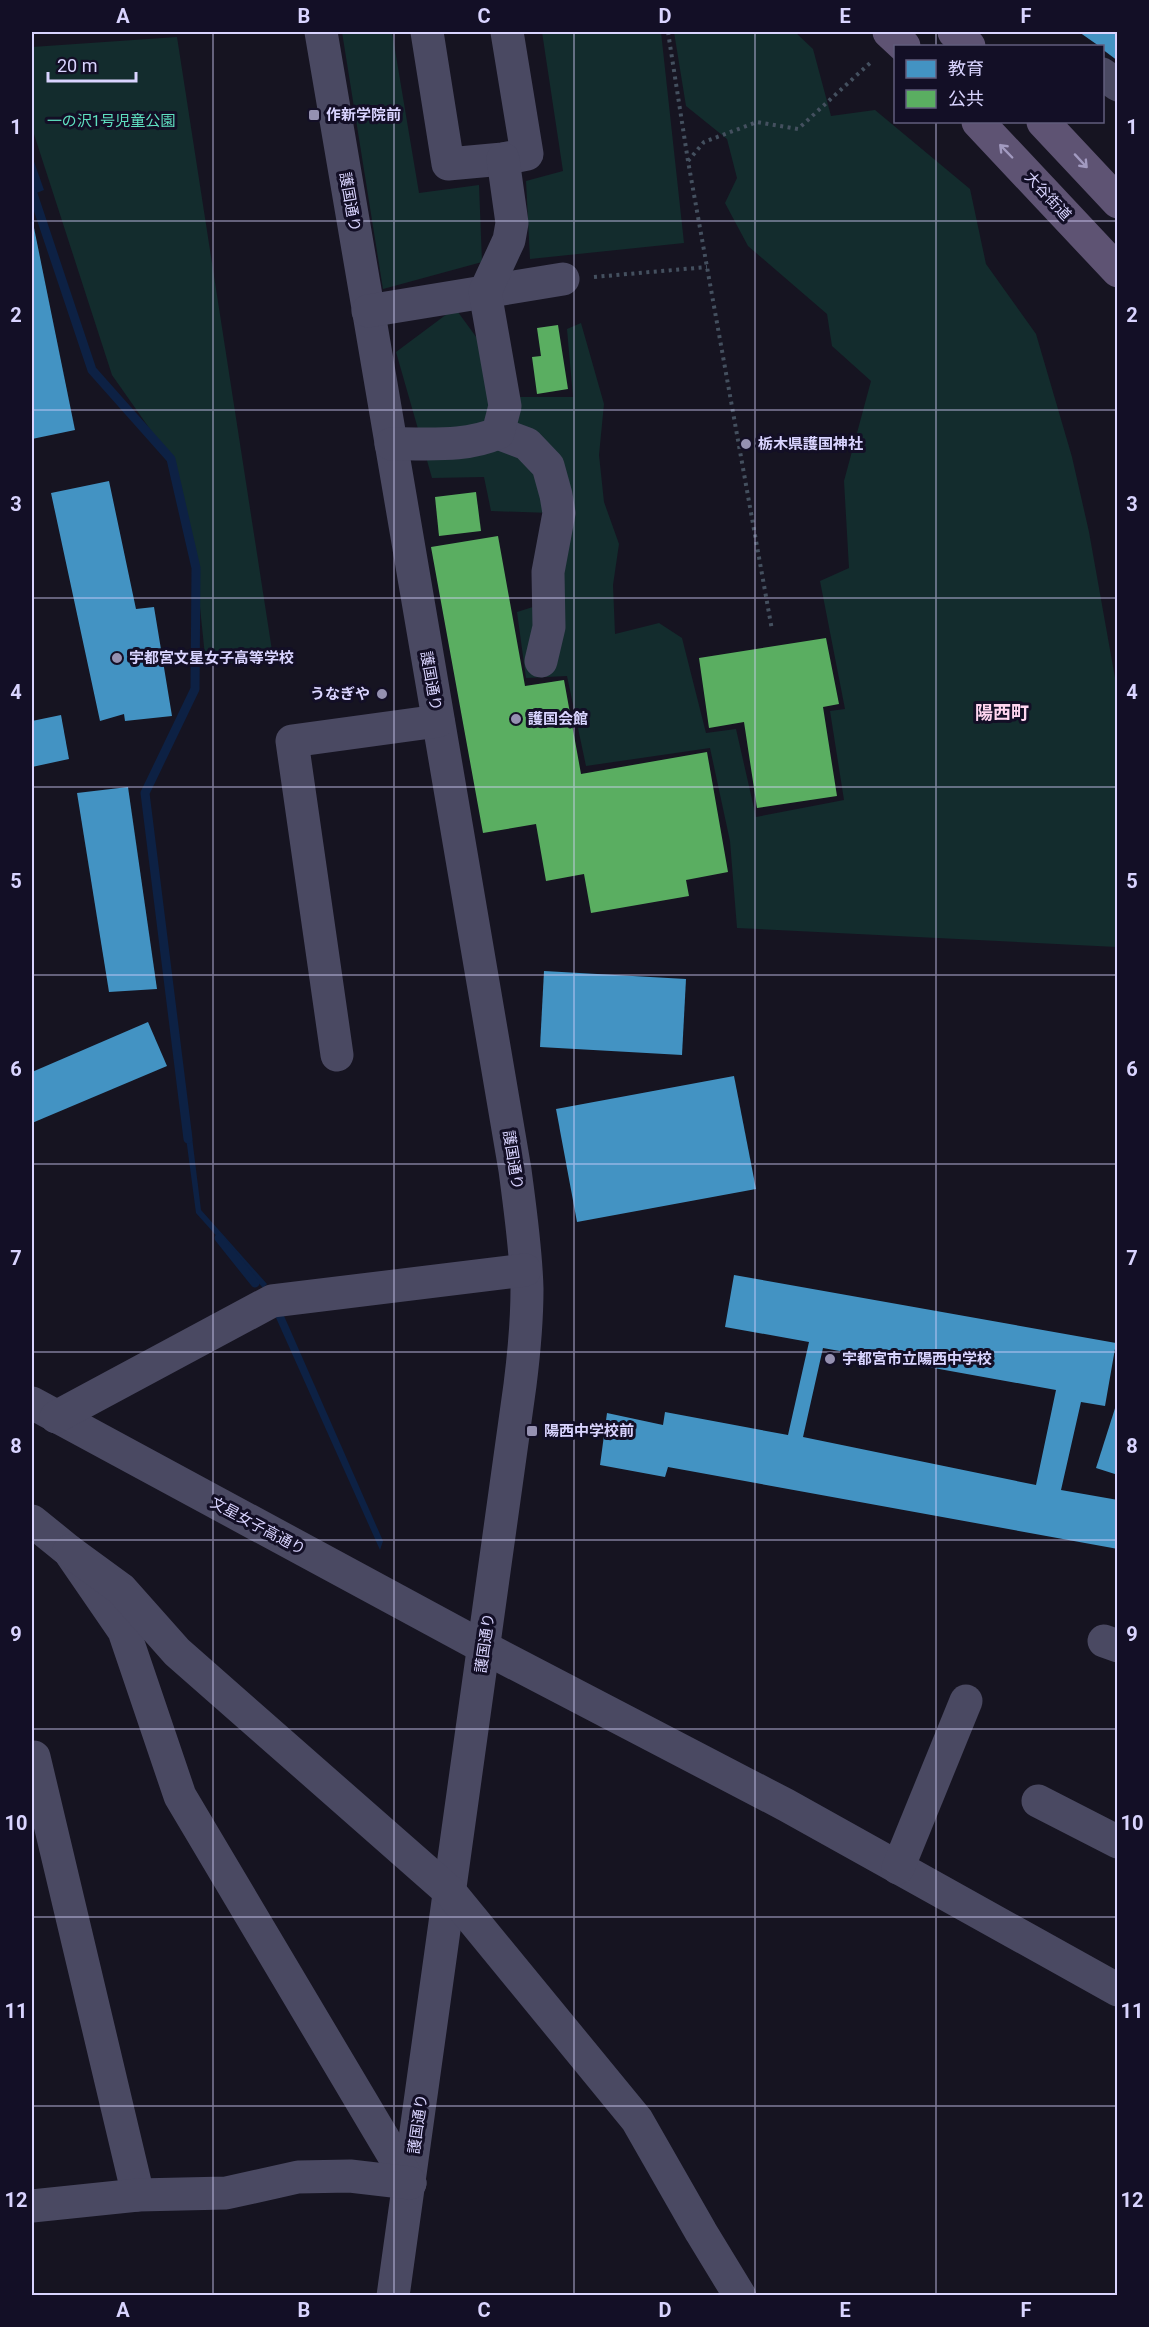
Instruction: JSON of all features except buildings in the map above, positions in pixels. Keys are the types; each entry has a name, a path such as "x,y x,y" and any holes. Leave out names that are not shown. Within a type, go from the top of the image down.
{"main road":[{"path":"889,32 903,45"},
{"path":"954,32 968,45"},
{"name":"大谷街道","path":"979,123 1118,271"},
{"path":"1044,123 1118,202"}],"street":[{"name":"護国通り","path":"321,32 515,1170 524,1238 526,1334 485,1648 393,2295"},
{"path":"427,32 447,164 502,159 527,154 507,32"},
{"path":"1104,75 1118,85"},
{"path":"498,433 505,406 502,377 484,292 509,240 512,223 502,159"},
{"path":"368,311 563,279"},
{"path":"391,444 465,443 483,440 498,433 526,444 548,466 559,513 548,572 549,627 541,662"},
{"path":"337,1055 292,741 438,721"},
{"path":"44,1410 272,1301 525,1270"},
{"name":"文星女子高通り","path":"44,1410 485,1648 776,1800 1118,1990"},
{"path":"32,1521 121,1589 177,1652 450,1892 637,2120 700,2232 740,2295"},
{"path":"69,1551 124,1631 180,1796 410,2183"},
{"path":"898,1868 966,1701"},
{"path":"34,1757 138,2195"},
{"path":"1038,1801 1118,1842"},
{"path":"32,2206 138,2195 226,2193 298,2177 350,2176 410,2183"}],"path":[{"path":"668,32 688,161 772,630"},
{"path":"688,161 705,142 757,122 798,129 870,63"},
{"path":"563,279 707,267"}],"green space":[{"path":"342,32 392,32 419,193 479,185 482,262 383,289"},
{"path":"542,32 661,32 684,243 530,259 526,181 563,171"},
{"path":"674,32 795,32 813,49 831,116 875,110 970,189 986,264 1036,334 1072,457 1089,532 1117,689 1117,947 737,928 730,841 710,748 586,766 567,676 526,678 517,612 536,606 551,513 491,511 484,477 432,478 396,352 455,308 520,397 573,397 567,329 581,323 604,404 599,455 604,502 619,544 613,585 615,634 659,623 682,638 706,733 736,729 756,817 844,800 830,711 845,709 820,581 849,568 844,481 871,381 832,346 827,314 748,246 725,203 737,178 727,139 686,106"},
{"name":"一の沢1号児童公園","path":"177,37 273,657 206,666 196,568 171,459 112,375 32,128 32,47"}],"water":[{"path":"32,156 44,190 34,194 32,186"},
{"path":"191,1129 201,1210 267,1284 263,1288 196,1213 185,1130"},
{"path":"281,1309 383,1541 380,1550 273,1311"}],"waterway":[{"path":"32,191 92,370 171,459 196,568 195,689 145,793 188,1139"},
{"path":"219,1238 255,1283"}],"place":[{"name":"作新学院前","path":"314,115"},
{"name":"栃木県護国神社","path":"746,444"},
{"name":"宇都宮文星女子高等学校","path":"117,658"},
{"name":"うなぎや","path":"382,694"},
{"name":"護国会館","path":"516,719"},
{"name":"宇都宮市立陽西中学校","path":"830,1359"},
{"name":"陽西中学校前","path":"532,1431"}],"district":[{"name":"陽西町","path":"1002,712"}]}
